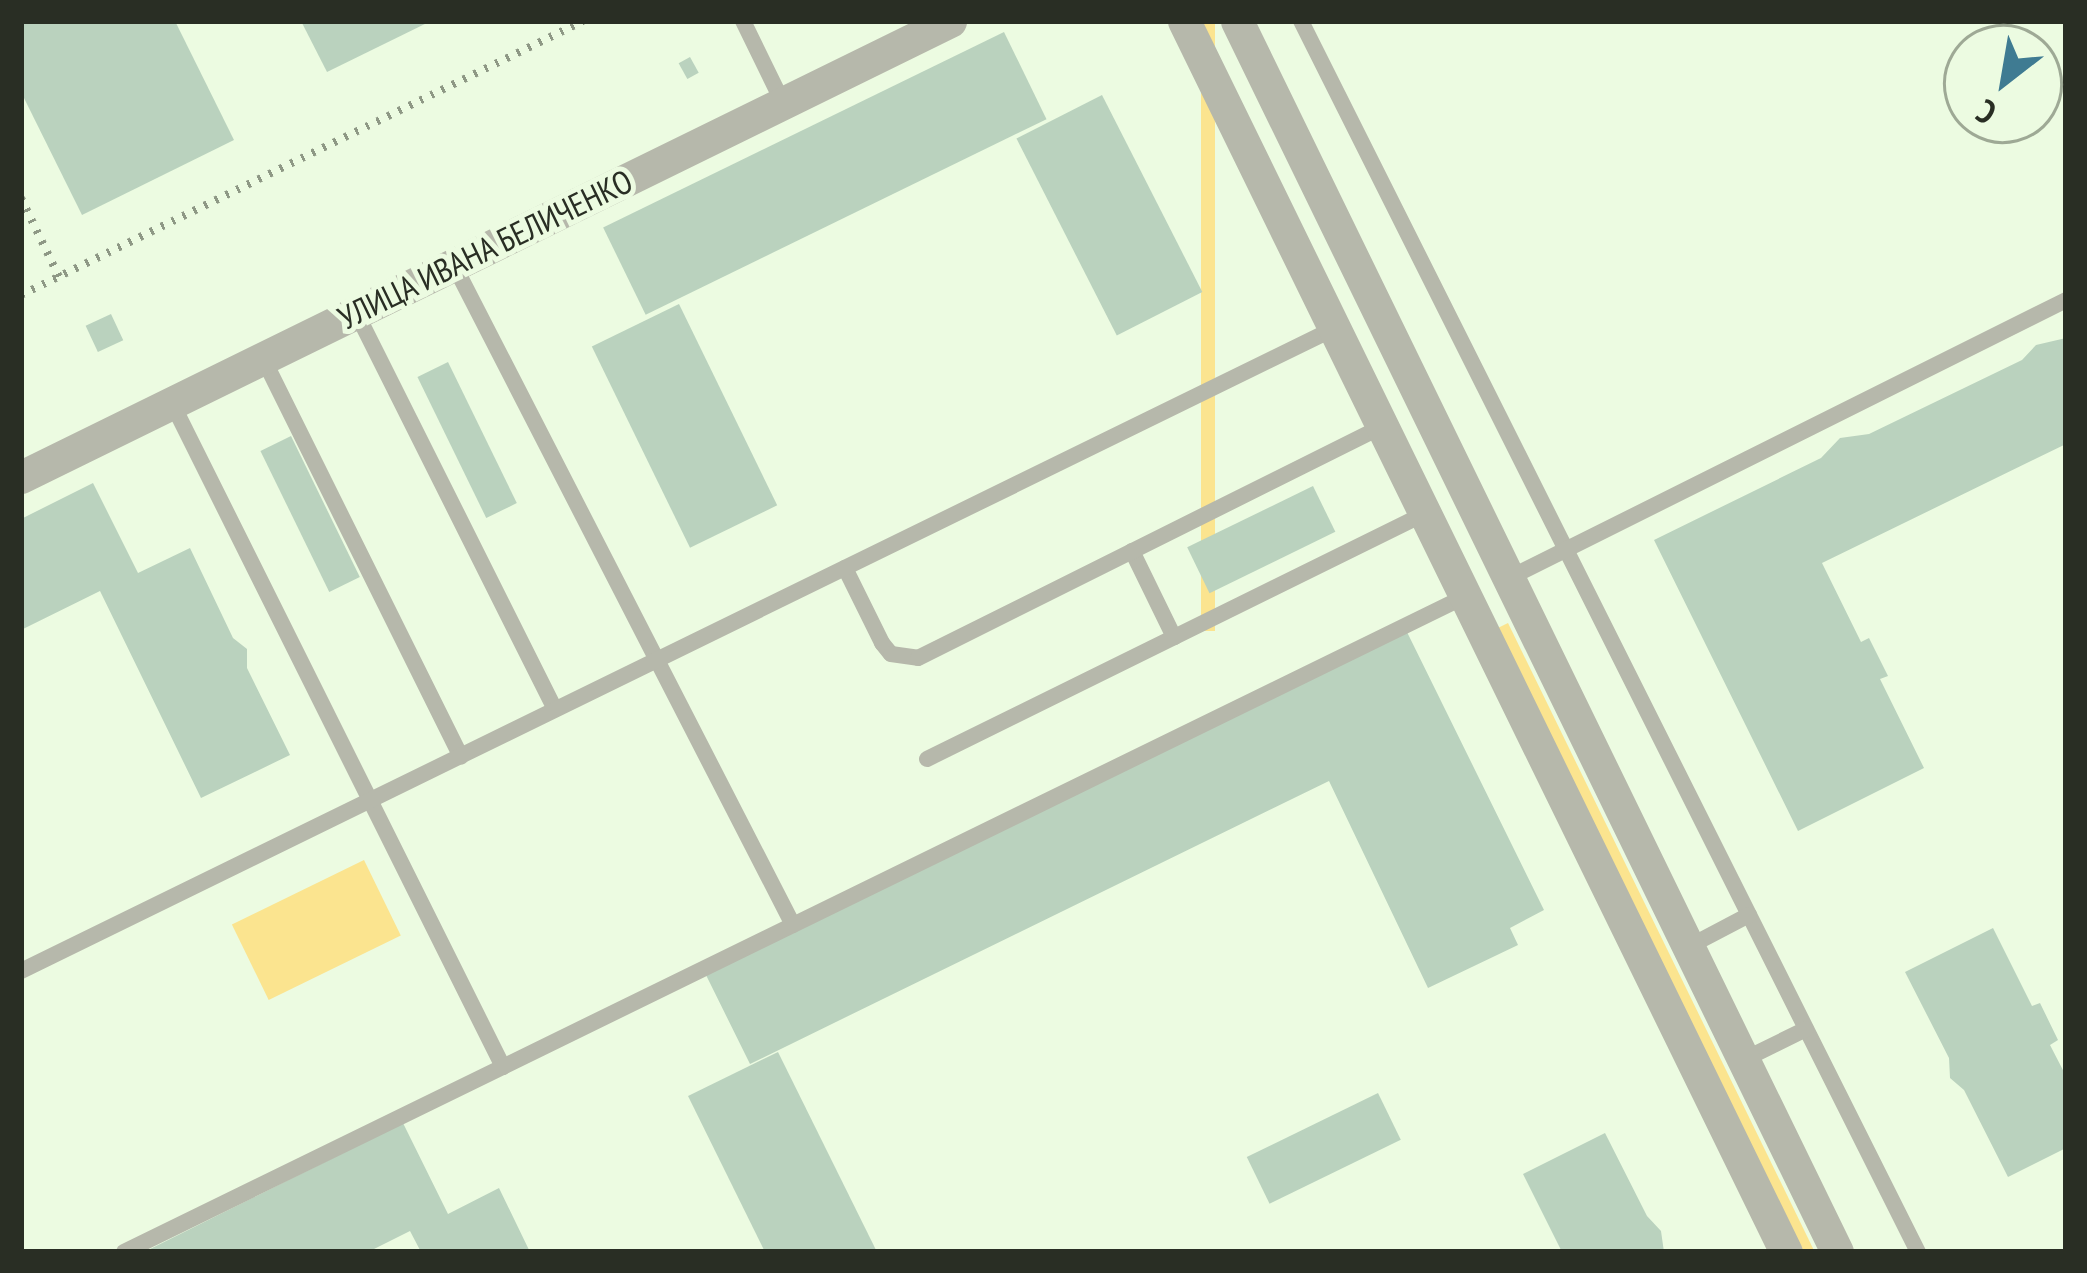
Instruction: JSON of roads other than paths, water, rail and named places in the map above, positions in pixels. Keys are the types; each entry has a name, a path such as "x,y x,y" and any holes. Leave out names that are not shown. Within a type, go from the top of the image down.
{"street":[{"name":"УЛИЦА ИВАНА БЕЛИЧЕНКО","path":"21,477 950,21"},
{"path":"1184,21 1786,1252"},
{"path":"1237,21 1837,1252"}],"lane":[{"path":"743,21 783,103"},
{"path":"1301,21 1918,1252"},
{"path":"454,265 793,925"},
{"path":"1508,578 2066,300"},
{"path":"356,312 555,709"},
{"path":"21,970 1335,328"},
{"path":"262,358 461,756"},
{"path":"172,403 503,1066"},
{"path":"844,568 882,643 904,659 918,658 1383,426"},
{"path":"927,759 1426,514"},
{"path":"1132,551 1174,637"},
{"path":"124,1252 1466,596"},
{"path":"1688,947 1749,915"},
{"path":"1743,1060 1806,1029"}]}
